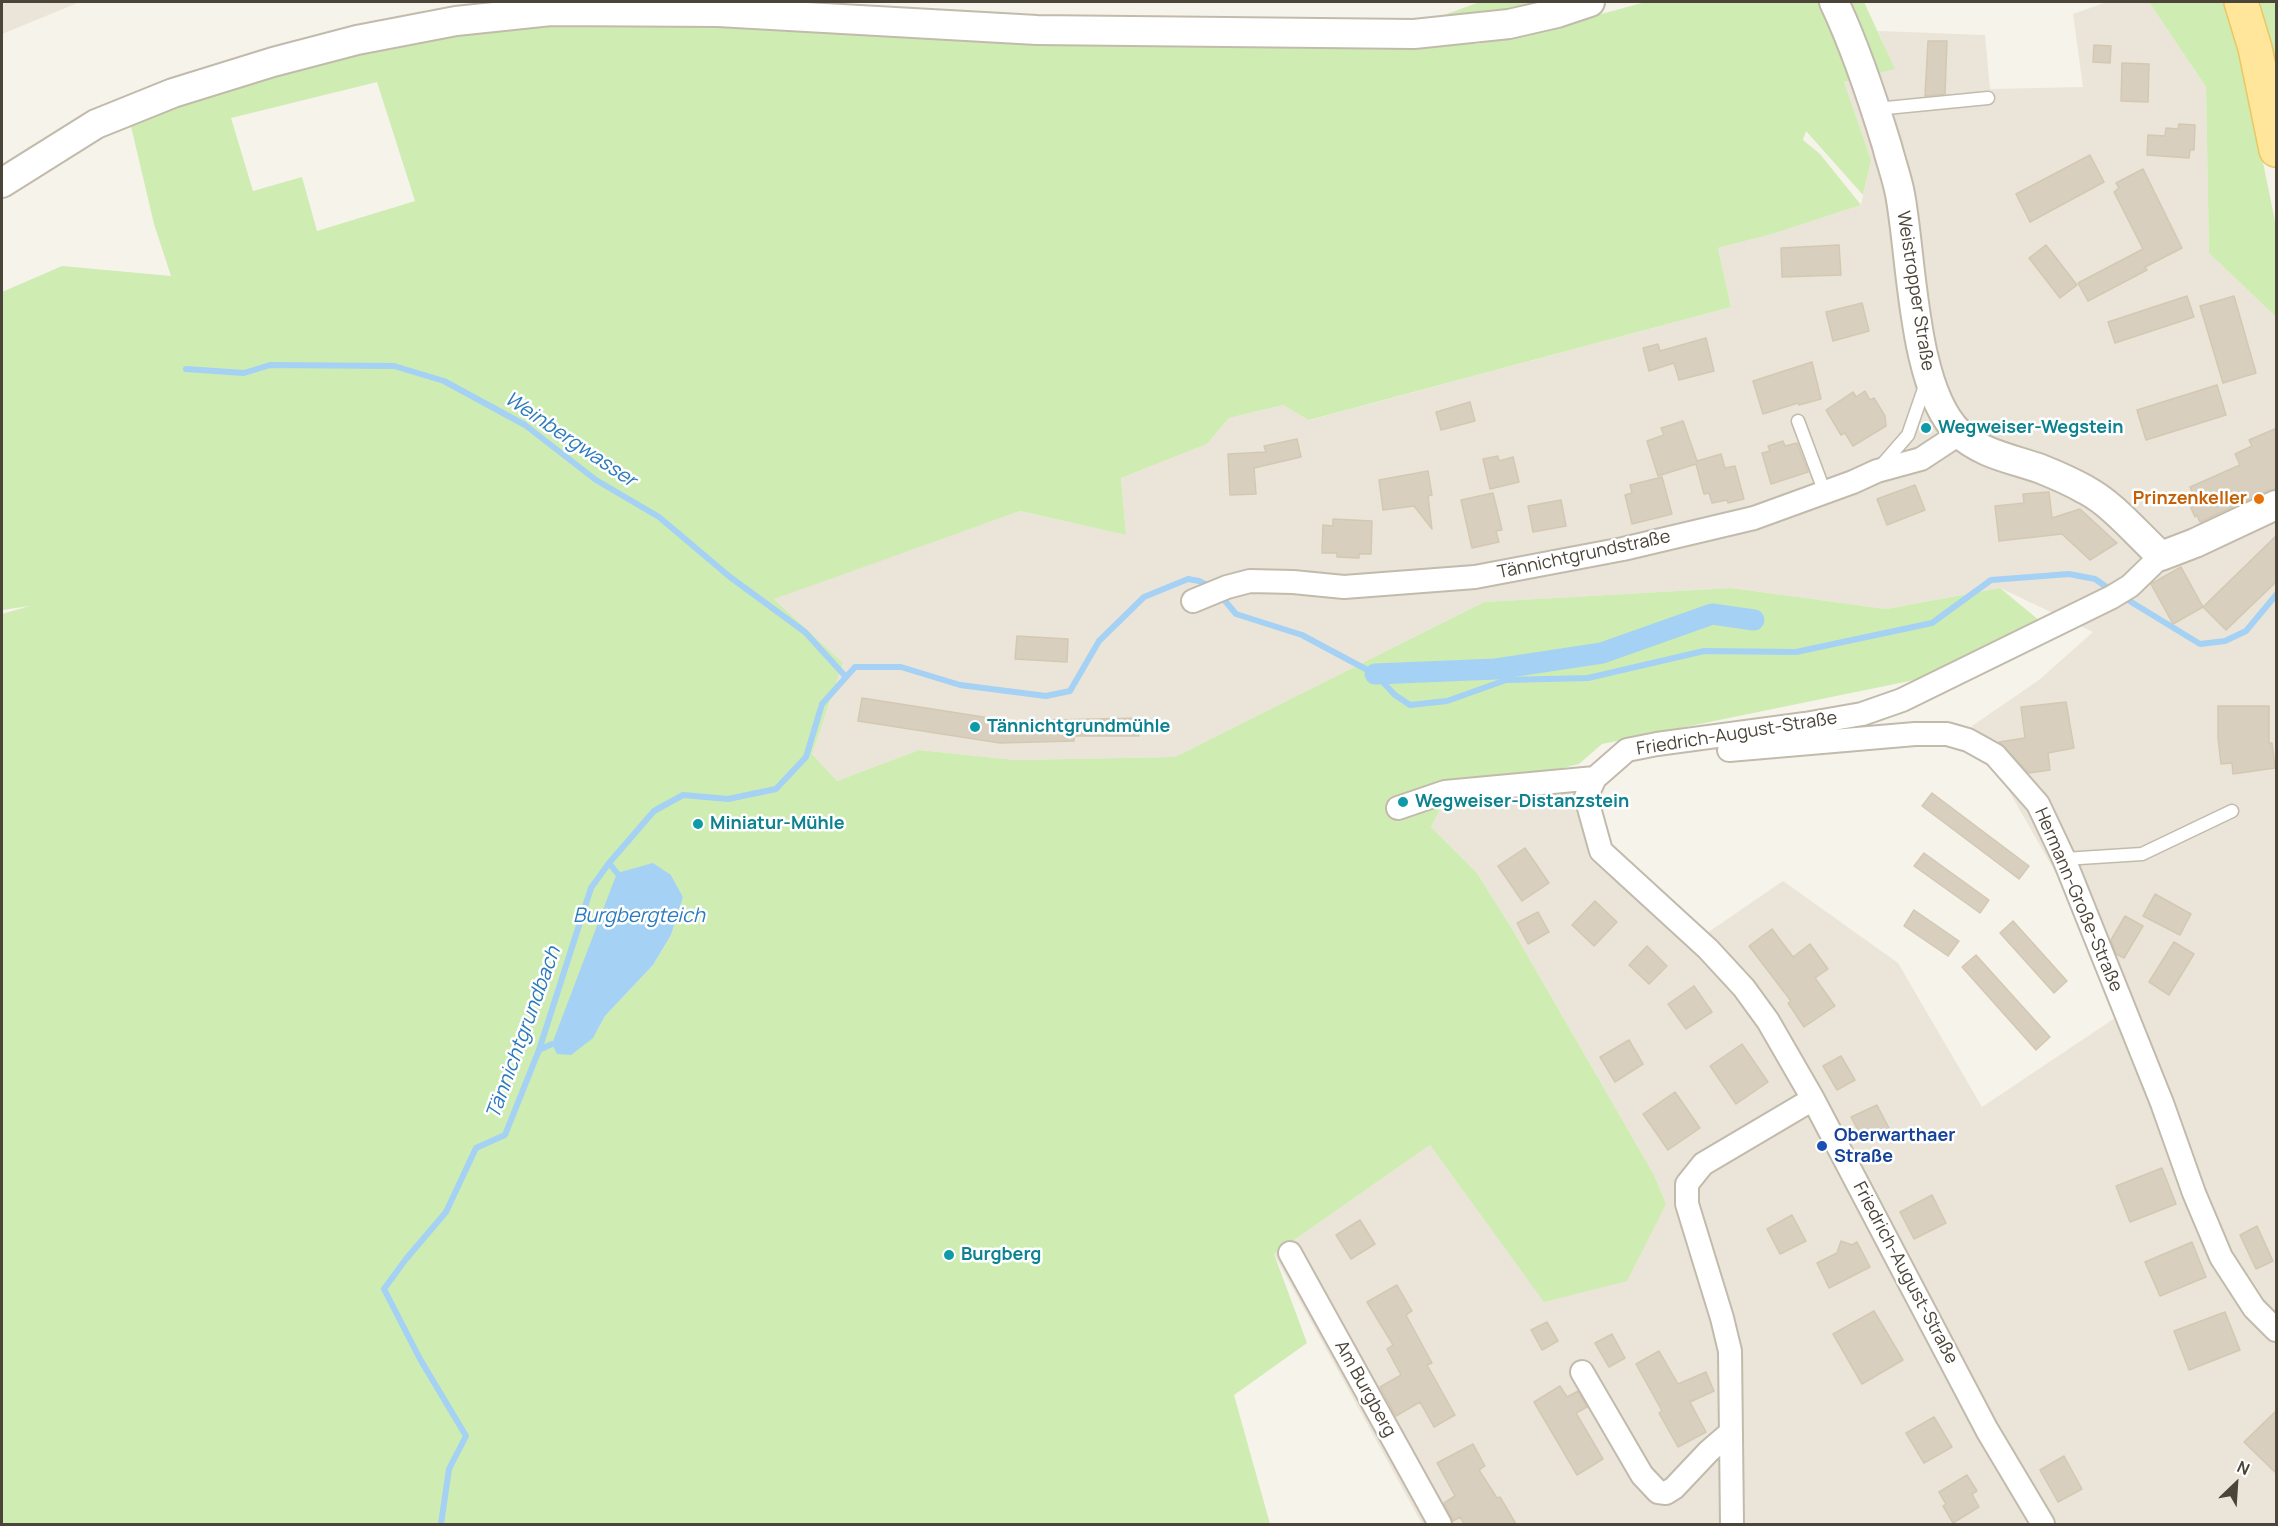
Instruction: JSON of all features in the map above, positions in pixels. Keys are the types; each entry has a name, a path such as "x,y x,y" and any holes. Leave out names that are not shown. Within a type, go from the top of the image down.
{"main road":[{"path":"2241,2 2277,150"}],"street":[{"path":"2,183 96,124 173,93 273,62 357,40 456,21 551,11 718,12 1037,30 1414,34 1509,24 1557,13 1590,2"},
{"name":"Weistropper Straße","path":"1834,2 1845,25 1876,109 1900,193 1916,313 1928,376 1947,420 1959,434 1997,456 2041,470 2087,490 2107,504 2160,556"},
{"name":"Tännichtgrundstraße","path":"1193,600 1250,581 1344,587 1475,578 1623,549 1743,521 1825,493 1877,471 1921,459 1959,434"},
{"path":"2160,556 2195,543 2277,505"},
{"name":"Friedrich-August-Straße","path":"2043,1524 1987,1430 1813,1099 1768,1021 1744,988 1708,949 1601,851 1586,797 1595,778 1627,750 1862,714 1902,700 2121,591 2160,556"},
{"name":"Hermann-Große-Straße","path":"1657,744 1696,754 1915,734 1947,734 1968,740 1995,755 2038,804 2064,859 2162,1102 2194,1193 2221,1257 2254,1308 2277,1330"},
{"path":"1398,808 1446,792 1595,778"},
{"path":"1732,1524 1730,1351 1687,1204 1687,1184 1703,1164 1813,1099"},
{"name":"Am Burgberg","path":"1290,1254 1440,1524"},
{"path":"1582,1372 1642,1475 1658,1492 1666,1492 1674,1488 1709,1451 1731,1432"}],"lane":[{"path":"1876,109 1988,98"},
{"path":"1877,471 1908,435 1928,376"},
{"path":"1798,421 1825,493"},
{"path":"2064,859 2142,854 2232,811"}],"shaded area":[{"path":"2,2 80,2 2,34"},
{"path":"2107,2 2149,2 2206,87 2209,253 2276,317 2276,1524 1422,1524 1274,1254 1430,1145 1544,1301 1666,1204 1654,1175 1511,927 1477,873 1431,827 1447,796 1564,790 1577,801 1589,858 1688,946 1783,881 1898,963 1982,1107 2115,1018 2058,877 1972,726 2039,680 2093,632 2000,588 1886,609 1731,588 1484,602 1175,757 1015,760 919,750 837,781 812,754 843,663 773,598 1020,511 1126,535 1121,478 1207,444 1229,418 1283,405 1310,420 1731,307 1718,248 1772,234 1861,205 1871,160 1844,82 1894,69 1878,31 1985,35 1990,89 2083,87 2073,14"}],"green space":[{"path":"1480,2 1547,2 1497,13 1430,20"},
{"path":"1864,2 1895,69 1844,82 1871,160 1863,195 1806,131 1803,140 1820,154 1861,205 1772,234 1718,248 1731,307 1309,420 1283,405 1229,418 1207,444 1121,478 1126,535 1020,511 774,599 843,663 812,754 837,781 919,750 1015,760 1175,757 1484,602 1731,588 1886,609 2000,588 2040,621 1929,677 1602,744 1579,764 1447,796 1431,827 1477,873 1511,927 1654,1175 1666,1204 1627,1281 1544,1302 1430,1145 1274,1254 1307,1343 1234,1395 1270,1524 2,1524 2,614 30,606 2,610 2,292 62,266 171,276 154,224 130,122 210,92 366,52 459,31 548,23 734,23 797,31 1138,40 1477,44 1561,25 1642,3","holes":["377,82 415,201 317,231 302,177 253,191 231,118","671,875 683,897 671,935 653,965 605,1016 593,1038"]},
{"path":"2149,2 2224,2 2240,50 2276,226 2276,317 2209,253 2206,87"},
{"path":"2252,2 2276,2 2276,105"}],"water":[{"name":"Burgbergteich","path":"653,863 671,875 683,897 671,935 653,965 605,1016 593,1038 571,1055 557,1054 552,1044 617,873"}],"building":[{"path":"1928,41 1947,41 1945,94 1925,96"},
{"path":"2094,45 2111,46 2110,63 2093,62"},
{"path":"2122,63 2149,64 2148,102 2121,101"},
{"path":"2179,124 2195,125 2194,150 2190,150 2189,158 2147,155 2148,135 2165,136 2166,128 2178,129"},
{"path":"2090,155 2104,182 2030,222 2016,194"},
{"path":"2143,169 2182,248 2145,267 2147,270 2088,301 2078,283 2143,249 2114,192 2119,188 2116,183"},
{"path":"1839,245 1841,275 1782,277 1781,248"},
{"path":"2046,245 2077,285 2060,298 2029,258"},
{"path":"2187,296 2194,317 2115,343 2108,322"},
{"path":"2234,296 2256,373 2223,383 2200,306"},
{"path":"1862,303 1869,331 1833,341 1826,312"},
{"path":"1706,338 1714,371 1679,380 1674,363 1649,371 1643,348 1658,344 1660,351"},
{"path":"1812,362 1821,399 1799,405 1798,403 1763,414 1753,381"},
{"path":"2217,385 2226,415 2146,440 2137,410"},
{"path":"1865,391 1870,400 1874,398 1885,416 1886,426 1853,446 1845,433 1841,435 1826,410 1853,392 1856,397"},
{"path":"1470,402 1475,421 1441,430 1436,412"},
{"path":"1683,421 1697,461 1721,454 1725,468 1735,466 1744,499 1728,503 1727,500 1712,503 1709,493 1704,494 1696,464 1658,476 1647,441 1664,435 1661,428"},
{"path":"2277,428 2277,489 2269,490 2200,522 2197,515 2195,517 2185,495 2192,492 2190,487 2240,465 2235,454 2252,446 2249,440"},
{"path":"1297,439 1301,457 1254,468 1256,494 1230,495 1228,454 1266,452 1264,446"},
{"path":"1783,441 1785,446 1797,443 1808,472 1771,484 1762,453 1770,451 1768,446"},
{"path":"1498,456 1499,461 1513,457 1519,482 1490,489 1483,459"},
{"path":"1428,471 1432,495 1428,496 1432,529 1414,506 1383,510 1379,480"},
{"path":"1662,477 1672,514 1632,524 1625,495 1632,493 1630,485"},
{"path":"1915,485 1925,510 1887,525 1877,499"},
{"path":"2049,492 2052,518 2080,509 2117,543 2090,560 2062,534 1999,541 1995,506 2024,503 2023,494"},
{"path":"1493,493 1502,530 1496,531 1499,542 1472,548 1461,500"},
{"path":"1561,500 1566,526 1533,532 1528,506"},
{"path":"1333,519 1372,521 1371,554 1359,554 1359,558 1337,557 1337,553 1322,553 1323,525 1333,526"},
{"path":"2277,535 2277,581 2226,630 2203,607"},
{"path":"2181,567 2203,607 2173,624 2151,584"},
{"path":"1017,636 1068,639 1067,662 1015,659"},
{"path":"862,698 1009,721 1139,718 1139,736 1074,736 1074,741 1000,743 858,721"},
{"path":"2066,702 2074,748 2048,753 2050,770 2029,773 1999,742 2025,738 2021,707"},
{"path":"2218,706 2269,706 2269,743 2272,743 2275,768 2233,774 2232,763 2221,764"},
{"path":"1932,793 2029,866 2019,879 1922,806"},
{"path":"1525,848 1549,883 1522,901 1498,866"},
{"path":"1924,853 1989,900 1980,913 1914,866"},
{"path":"2155,894 2191,914 2180,935 2143,916"},
{"path":"1595,901 1617,922 1594,946 1572,925"},
{"path":"1914,910 1959,941 1948,956 1904,926"},
{"path":"1538,912 1549,932 1528,944 1517,923"},
{"path":"2125,916 2143,926 2124,958 2116,954 2111,940"},
{"path":"2013,921 2067,981 2054,993 2000,933"},
{"path":"1772,929 1793,957 1810,944 1828,969 1815,978 1835,1006 1804,1027 1788,1003 1791,1001 1749,946"},
{"path":"2174,942 2194,954 2169,995 2149,982"},
{"path":"1647,946 1667,966 1649,984 1629,965"},
{"path":"1976,955 2050,1037 2036,1050 1962,967"},
{"path":"1694,986 1712,1012 1686,1029 1668,1004"},
{"path":"1629,1040 1643,1064 1615,1082 1600,1057"},
{"path":"1742,1044 1768,1082 1736,1104 1710,1066"},
{"path":"1841,1056 1855,1080 1837,1090 1823,1066"},
{"path":"1675,1092 1700,1128 1668,1150 1643,1114"},
{"path":"1877,1105 1890,1130 1865,1143 1851,1117"},
{"path":"2162,1168 2176,1204 2130,1222 2116,1186"},
{"path":"1932,1195 1946,1223 1914,1239 1900,1212"},
{"path":"1792,1215 1806,1241 1780,1254 1767,1229"},
{"path":"1360,1220 1375,1244 1351,1259 1336,1235"},
{"path":"2257,1226 2273,1261 2256,1269 2240,1235"},
{"path":"1841,1241 1852,1245 1857,1242 1870,1267 1829,1288 1817,1263 1837,1253"},
{"path":"2192,1242 2206,1277 2160,1296 2145,1262"},
{"path":"1397,1285 1412,1311 1406,1315 1432,1363 1427,1365 1455,1415 1434,1427 1420,1402 1396,1416 1380,1387 1401,1375 1387,1349 1393,1345 1367,1302"},
{"path":"1874,1311 1903,1360 1862,1384 1833,1334"},
{"path":"2225,1312 2240,1350 2189,1370 2174,1331"},
{"path":"1547,1322 1558,1341 1542,1350 1531,1330"},
{"path":"1612,1334 1625,1358 1609,1367 1595,1343"},
{"path":"1659,1351 1678,1384 1706,1372 1714,1391 1690,1402 1706,1432 1678,1447 1659,1413 1662,1411 1636,1364"},
{"path":"1560,1386 1567,1397 1578,1391 1587,1407 1576,1413 1603,1459 1577,1475 1534,1402"},
{"path":"2277,1410 2277,1474 2244,1442"},
{"path":"1934,1417 1952,1447 1924,1463 1906,1433"},
{"path":"1473,1444 1485,1466 1479,1470 1497,1498 1500,1497 1516,1524 1464,1524 1460,1517 1453,1521 1444,1503 1455,1496 1437,1463"},
{"path":"2064,1456 2082,1489 2058,1502 2040,1470"},
{"path":"1967,1475 1977,1491 1972,1494 1979,1507 1953,1523 1943,1506 1946,1504 1939,1492"}],"waterway":[{"name":"Weinbergwasser","path":"186,369 244,373 270,365 394,366 444,381 525,425 596,480 659,517 730,577 805,632 846,677"},
{"name":"Tännichtgrundbach","path":"1220,595 1236,614 1302,635 1375,674 1395,695 1410,705 1447,701 1506,680 1588,678 1704,651 1796,652 1932,623 1991,580 2069,574 2095,579 2111,590"},
{"name":"Tännichtgrundbach","path":"441,1524 449,1469 466,1436 420,1359 384,1289 446,1212 476,1148 505,1135 539,1050 591,888 609,863 654,811 683,795 728,799 776,789 806,757 822,704 855,667 901,667 960,685 1046,696 1070,691 1099,641 1144,597 1188,579 1199,581 1213,588"},
{"name":"Tännichtgrundbach","path":"2123,597 2200,644 2225,641 2246,631 2276,595"},
{"path":"1375,674 1496,669 1602,653 1712,614 1754,620"},
{"path":"609,863 617,873"},
{"path":"539,1050 552,1044"}],"place":[{"name":"Wegweiser-Wegstein","path":"1926,428"},
{"name":"Prinzenkeller","path":"2259,499"},
{"name":"Tännichtgrundmühle","path":"975,727"},
{"name":"Wegweiser-Distanzstein","path":"1403,802"},
{"name":"Miniatur-Mühle","path":"698,824"},
{"name":"Oberwarthaer Straße","path":"1822,1146"},
{"name":"Burgberg","path":"949,1255"}]}
